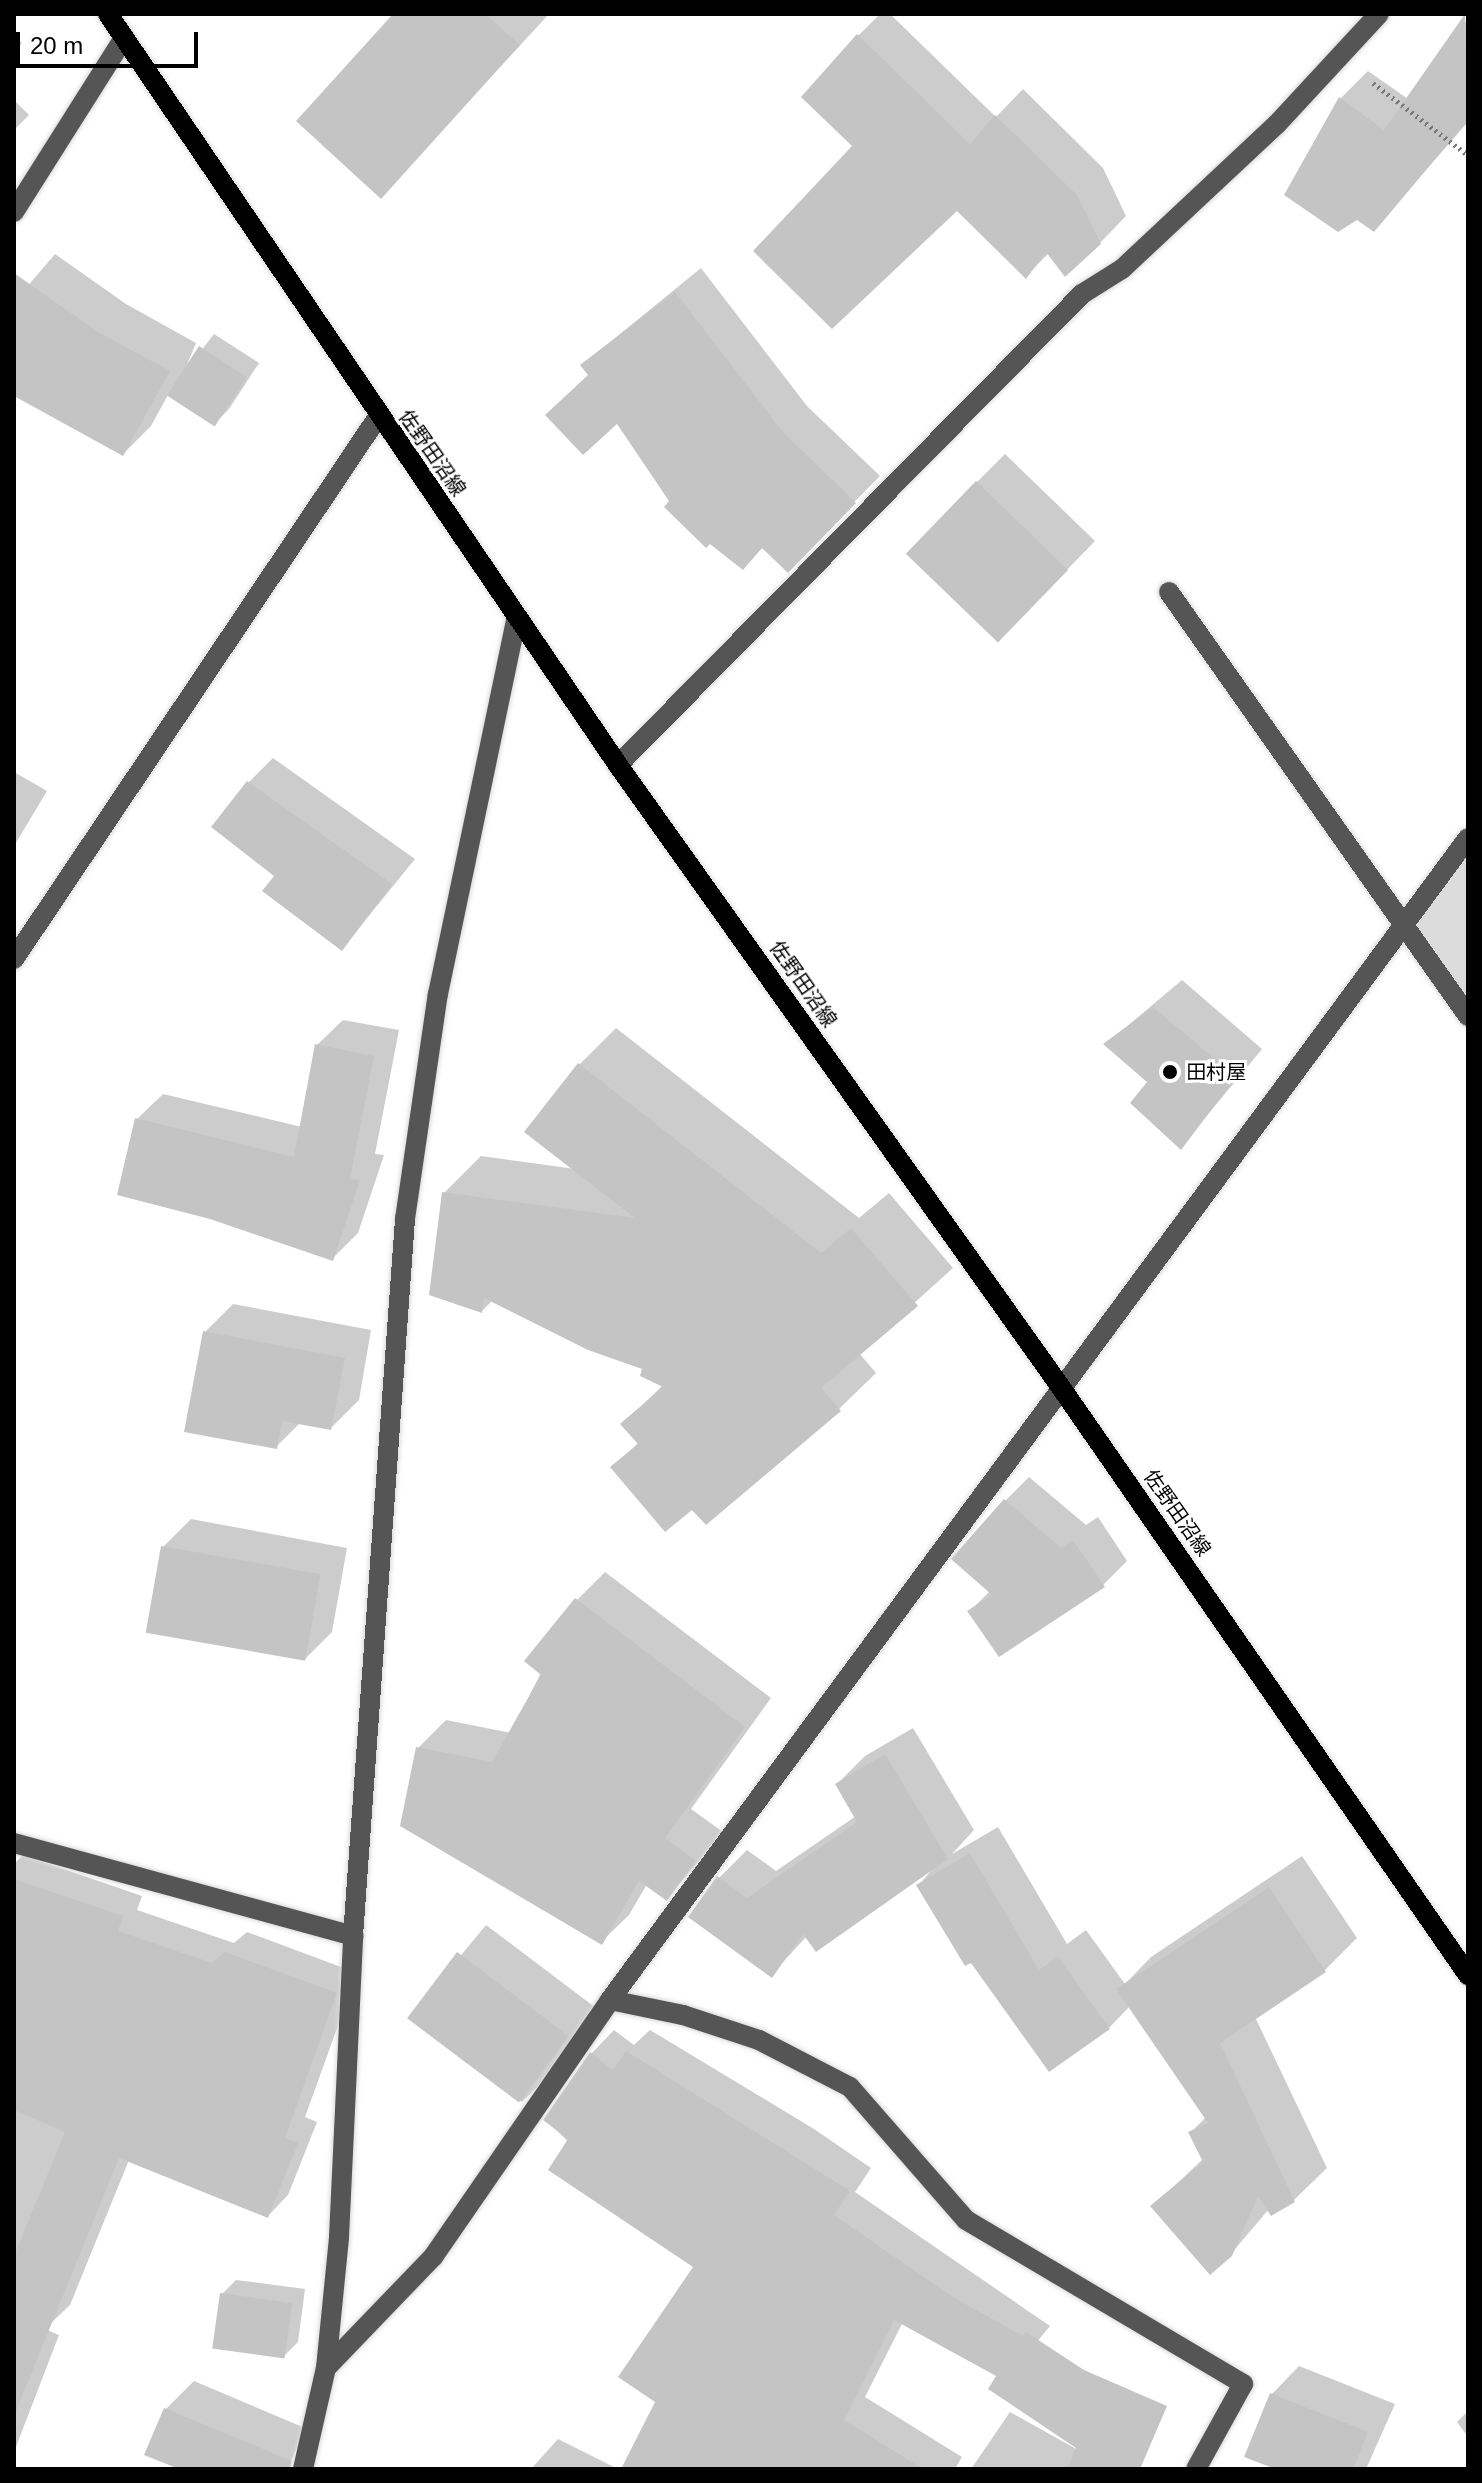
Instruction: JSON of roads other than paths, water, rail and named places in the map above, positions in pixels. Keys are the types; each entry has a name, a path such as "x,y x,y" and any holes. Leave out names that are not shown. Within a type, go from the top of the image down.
{"main road":[{"name":"佐野田沼線","path":"108,14 378,417 618,765 1060,1386 1468,1975"}],"street":[{"path":"618,765 1082,294 1122,269 1277,124 1379,14"},
{"path":"14,212 124,38"},
{"path":"14,959 378,417"},
{"path":"1169,592 1468,1016"},
{"path":"303,2469 326,2368 339,2237 353,1936 405,1219 438,994 517,617"},
{"path":"326,2368 433,2257 610,2000 1060,1386 1468,838"},
{"path":"14,1843 353,1936"},
{"path":"610,2000 683,2015 759,2040 850,2087 966,2220 1243,2384 1196,2469"}],"place":[{"name":"田村屋","path":"1170,1072"}]}
